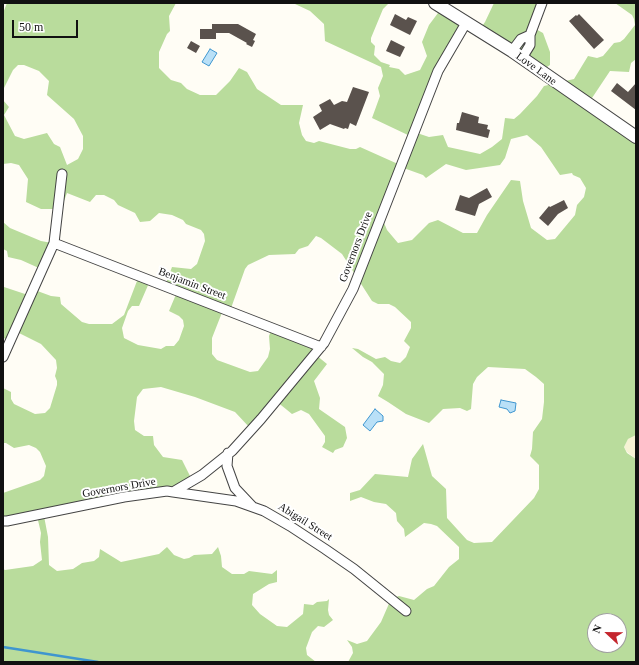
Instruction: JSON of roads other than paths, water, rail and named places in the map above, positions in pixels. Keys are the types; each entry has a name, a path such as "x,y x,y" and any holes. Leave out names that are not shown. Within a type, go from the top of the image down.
{"street":[{"name":"Love Lane","path":"435,3 512,51 636,137"},
{"path":"522,58 530,45 530,35 542,3"},
{"name":"Governors Drive","path":"3,521 7,522 124,498 167,491 173,492 202,474 228,454 261,419 321,347 353,289 438,71 466,23"},
{"path":"512,51 521,39 530,35"},
{"path":"3,357 54,243 62,174"},
{"name":"Benjamin Street","path":"54,243 321,347"},
{"path":"228,454 226,466 235,488 253,507"},
{"name":"Abigail Street","path":"173,492 236,501 264,511 284,522 325,549 406,611"}],"water":[{"path":"210,49 217,53 209,66 202,62"},
{"path":"501,400 516,403 515,411 510,413 507,409 499,407"},
{"path":"375,409 383,416 383,421 377,422 370,431 363,425"}],"waterway":[{"path":"3,647 98,662"}]}
